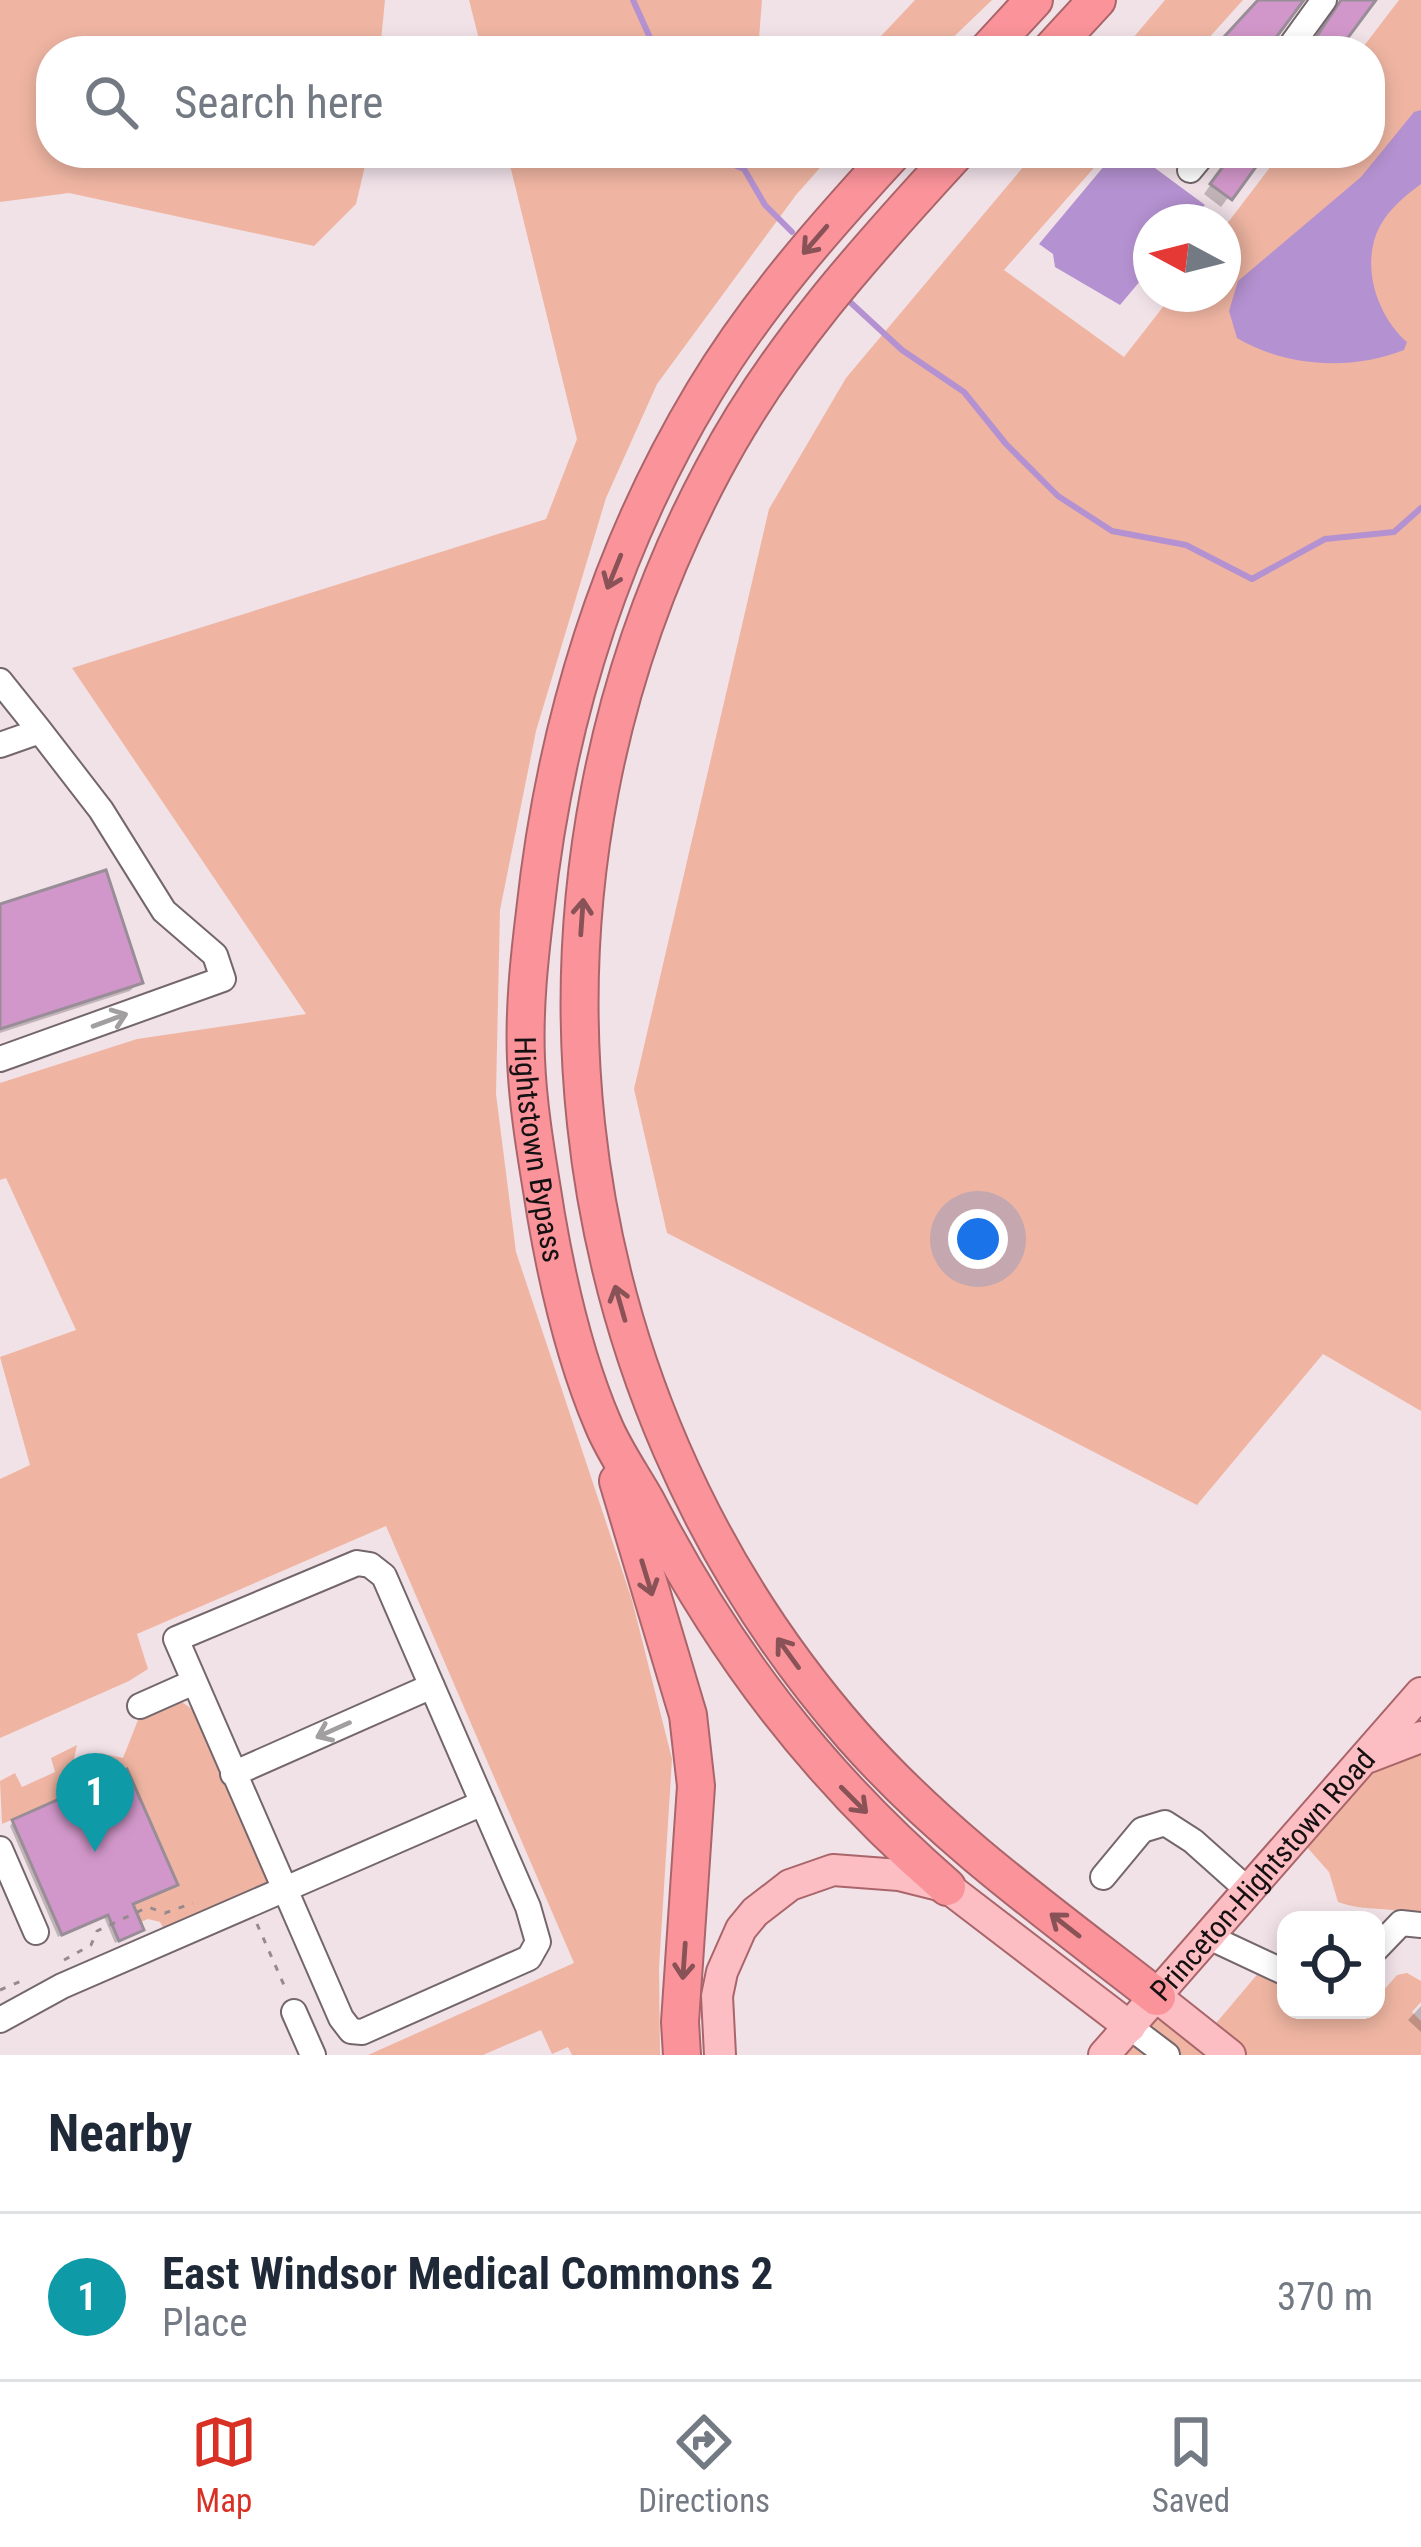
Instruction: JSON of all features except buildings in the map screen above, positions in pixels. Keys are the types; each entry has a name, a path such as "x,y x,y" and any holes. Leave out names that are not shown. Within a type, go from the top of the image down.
{"highway":[{"path":"1001,36 1034,0"},
{"path":"1064,36 1097,0"},
{"name":"Hightstown Bypass","path":"880,168 803,253 753,318 705,390 633,526 589,639 567,717 540,856 526,980 526,1061 553,1256 603,1426 679,1566 743,1667 844,1791 946,1887"},
{"name":"Hightstown Bypass","path":"942,168 852,267 778,363 714,466 652,599 607,747 592,823 578,977 584,1113 605,1247 644,1377 704,1516 761,1614 805,1676 905,1791 961,1843 1156,1997"},
{"path":"603,1426 695,1753 682,2055"}],"main road":[{"name":"Princeton-Hightstown Road","path":"1104,2055 1421,1693"},
{"path":"1364,1759 1421,1737"},
{"path":"720,2055 716,2021 722,1972 741,1929 770,1898 790,1885 833,1870 899,1875 946,1887"},
{"name":"Hightstown Bypass","path":"946,1887 1130,2027"},
{"path":"1156,1997 1230,2055"}],"street":[{"path":"1298,36 1324,0"},
{"path":"0,681 108,820 164,911 214,955 223,979 0,1059"},
{"path":"0,745 40,731"},
{"path":"357,1563 370,1565 384,1576 432,1686 528,1907 538,1942 529,1958 362,2032 351,2031 283,1889 176,1639 357,1563"},
{"path":"140,1706 194,1682"},
{"path":"233,1774 432,1686"},
{"path":"0,2020 62,1986 483,1803"},
{"path":"1103,1877 1142,1830 1165,1823 1193,1841 1249,1891"},
{"path":"0,1849 36,1932"},
{"path":"1385,1939 1401,1923 1421,1925"},
{"path":"1209,1937 1277,1969"},
{"path":"291,2004 313,2055"},
{"path":"1130,2027 1167,2055"}],"path":[{"path":"64,1962 65,1957 92,1945 97,1931 148,1907 164,1913 192,1901 196,1910"},
{"path":"248,1905 291,2004"},
{"path":"0,1990 40,1972"}],"shaded area":[{"path":"0,0 385,0 381,36 36,36 36,168 364,168 356,204 314,246 69,193 0,202"},
{"path":"469,0 762,0 759,36 478,36"},
{"path":"915,0 992,0 955,36 881,36"},
{"path":"1165,0 1243,0 1211,36 1135,36"},
{"path":"1399,0 1421,0 1421,1411 1323,1354 1197,1505 667,1233 634,1089 769,509 846,378 1022,168 1094,168 1004,270 1124,357 1159,312 1241,312 1241,205 1270,168 1385,168 1385,36 1371,36"},
{"path":"1421,110 1421,184 1384,220 1371,256 1374,288 1387,318 1407,342 1404,350 1362,361 1319,363 1276,355 1237,338 1229,312 1241,312 1241,278 1368,168 1385,168 1385,148 1414,112"},
{"path":"511,168 820,168 657,384 606,498 536,731 500,910 496,1094 516,1252 632,1600 672,1759 659,1968 660,2055 572,2055 568,2047 552,2054 541,2030 483,2055 368,2055 574,1963 386,1526 137,1634 148,1669 0,1738 0,1479 30,1465 0,1357 76,1330 6,1178 0,1180 0,1083 137,1039 306,1014 72,668 546,519 577,439"},
{"path":"1102,168 1155,168 1204,204 1133,204 1133,289 1120,305 1055,267 1053,254 1039,244"},
{"path":"182,1702 206,1719 283,1889 169,1939 160,1922 141,1922 133,1904 177,1884 127,1770 2,1824 0,1781 15,1773 22,1787 55,1772 51,1758 77,1745 73,1764 92,1772 100,1753 123,1758 138,1720"},
{"path":"1421,1737 1421,1918 1338,1902 1329,1872 1297,1836 1364,1759"},
{"path":"1266,1964 1277,1969 1277,2019 1385,2019 1385,1989 1397,1975 1407,1973 1421,1981 1421,2002 1412,2012 1421,2021 1421,2055 1115,2055 1157,1997 1206,2035"}],"waterway":[{"path":"633,0 649,36"},
{"path":"742,168 765,205 792,232"},
{"path":"850,302 902,350 964,392 1006,444 1058,496 1112,531 1186,545 1252,579 1325,539 1394,532 1421,508"}],"place":[{"name":"East Windsor Medical Commons 2","path":"95,1852"}]}
